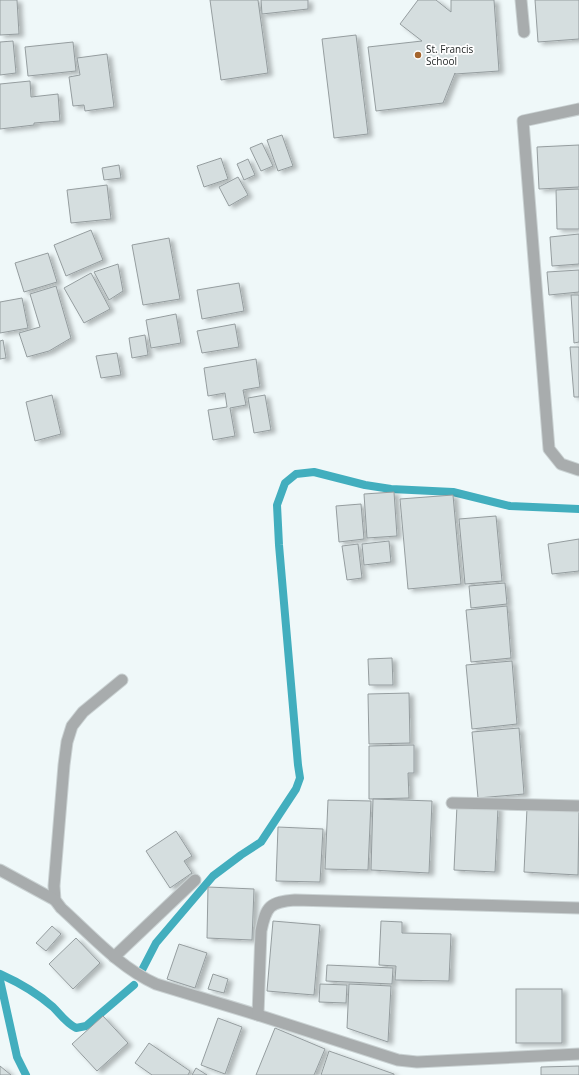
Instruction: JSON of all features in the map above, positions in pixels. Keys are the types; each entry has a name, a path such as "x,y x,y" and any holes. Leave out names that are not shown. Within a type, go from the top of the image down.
{"street":[{"path":"521,0 524,32"},
{"path":"579,109 523,122 548,449 561,464 579,470"},
{"path":"55,900 54,886 67,742 72,726 83,712 122,680"},
{"path":"452,803 579,806"},
{"path":"0,870 55,900 61,908 114,957 142,977 156,984 258,1015 376,1054 398,1060 418,1062 579,1054"},
{"path":"114,957 195,880"},
{"path":"258,1015 261,930 264,917 270,906 281,901 295,900 579,908"}],"building":[{"path":"0,0 17,0 19,34 0,35"},
{"path":"210,0 258,0 268,73 221,80"},
{"path":"261,0 308,0 308,9 262,14"},
{"path":"418,0 436,0 451,12 451,0 494,0 499,71 455,73 443,103 376,111 368,47 422,41 400,24"},
{"path":"535,0 579,0 579,39 538,42"},
{"path":"356,35 368,134 334,138 322,39"},
{"path":"13,41 16,73 0,75 0,42"},
{"path":"73,42 76,71 28,76 25,47"},
{"path":"107,54 114,107 85,111 84,105 73,106 69,77 80,75 77,58"},
{"path":"30,81 31,97 58,94 60,121 34,123 34,125 0,129 0,84"},
{"path":"282,135 293,166 278,171 267,140"},
{"path":"262,143 273,166 261,171 250,148"},
{"path":"579,145 579,187 539,189 537,147"},
{"path":"221,158 228,179 204,187 197,166"},
{"path":"248,159 255,175 244,180 237,164"},
{"path":"119,165 121,178 104,180 102,168"},
{"path":"238,177 248,195 229,206 219,187"},
{"path":"107,185 111,219 71,223 67,190"},
{"path":"579,189 579,229 557,229 556,190"},
{"path":"91,230 103,260 66,276 54,245"},
{"path":"579,234 579,264 552,266 550,237"},
{"path":"169,238 180,299 143,305 132,245"},
{"path":"48,253 57,282 24,292 15,263"},
{"path":"118,264 123,291 109,300 94,272"},
{"path":"579,270 579,292 549,295 547,272"},
{"path":"91,273 110,309 84,323 64,288"},
{"path":"239,283 244,311 202,319 197,290"},
{"path":"56,286 71,338 49,351 27,357 19,333 40,327 30,294"},
{"path":"571,295 579,295 579,342 574,343"},
{"path":"22,298 28,328 0,333 0,302"},
{"path":"176,314 181,343 151,348 146,320"},
{"path":"235,324 239,347 202,353 197,331"},
{"path":"145,335 148,355 132,358 129,338"},
{"path":"3,340 6,358 0,359 0,341"},
{"path":"570,347 579,347 579,397 574,397"},
{"path":"117,353 121,375 101,378 96,356"},
{"path":"256,359 260,387 243,390 246,405 230,408 235,436 213,440 208,410 227,407 225,393 208,396 204,368"},
{"path":"52,395 61,434 35,441 26,402"},
{"path":"265,395 271,430 254,433 248,398"},
{"path":"394,492 397,536 367,538 364,494"},
{"path":"453,495 461,584 408,589 400,499"},
{"path":"361,504 364,539 339,542 336,506"},
{"path":"496,516 502,581 465,584 459,519"},
{"path":"579,539 579,571 552,574 548,544"},
{"path":"389,541 391,562 364,565 362,544"},
{"path":"358,544 362,578 347,580 342,546"},
{"path":"505,583 507,604 471,608 469,586"},
{"path":"507,606 511,658 471,662 466,610"},
{"path":"392,658 393,685 369,685 368,659"},
{"path":"512,661 517,724 472,729 466,665"},
{"path":"409,693 410,743 369,744 368,694"},
{"path":"519,728 524,794 478,798 472,732"},
{"path":"414,745 414,773 408,773 409,798 369,799 369,746"},
{"path":"373,799 432,801 429,873 371,870"},
{"path":"328,800 371,801 368,870 325,869"},
{"path":"457,805 498,807 495,872 454,870"},
{"path":"527,808 579,811 578,875 524,872"},
{"path":"278,827 323,829 320,882 276,881"},
{"path":"176,831 192,856 184,861 192,873 170,888 146,851"},
{"path":"208,887 254,889 252,940 207,938"},
{"path":"273,921 320,925 314,995 267,991"},
{"path":"381,921 402,922 402,933 451,934 449,981 395,980 396,966 379,965"},
{"path":"52,926 61,934 46,951 36,943"},
{"path":"76,938 100,963 73,989 49,964"},
{"path":"179,944 207,953 195,988 167,979"},
{"path":"327,965 393,968 392,984 326,981"},
{"path":"213,974 228,979 224,993 208,989"},
{"path":"320,984 347,985 346,1003 319,1002"},
{"path":"349,984 391,986 388,1042 347,1028"},
{"path":"516,989 562,989 562,1043 516,1043"},
{"path":"103,1016 128,1043 97,1071 72,1044"},
{"path":"218,1018 242,1027 225,1074 201,1065"},
{"path":"275,1028 325,1049 314,1075 256,1075"},
{"path":"149,1043 190,1071 188,1075 152,1075 135,1063"},
{"path":"329,1051 394,1074 394,1075 321,1075"},
{"path":"0,1066 11,1075 0,1075"},
{"path":"579,1066 579,1075 541,1075 541,1067"},
{"path":"196,1068 207,1075 192,1075"}],"waterway":[{"path":"141,972 156,943 213,876 261,842 296,789 300,778 279,545 277,505 285,483 296,474 314,472 365,485 391,489 453,492 510,506 579,509"},
{"path":"0,974 34,992 76,1028 86,1026 134,985"},
{"path":"0,980 17,1057 26,1075"}],"place":[{"name":"St. Francis School","path":"418,55"}]}
